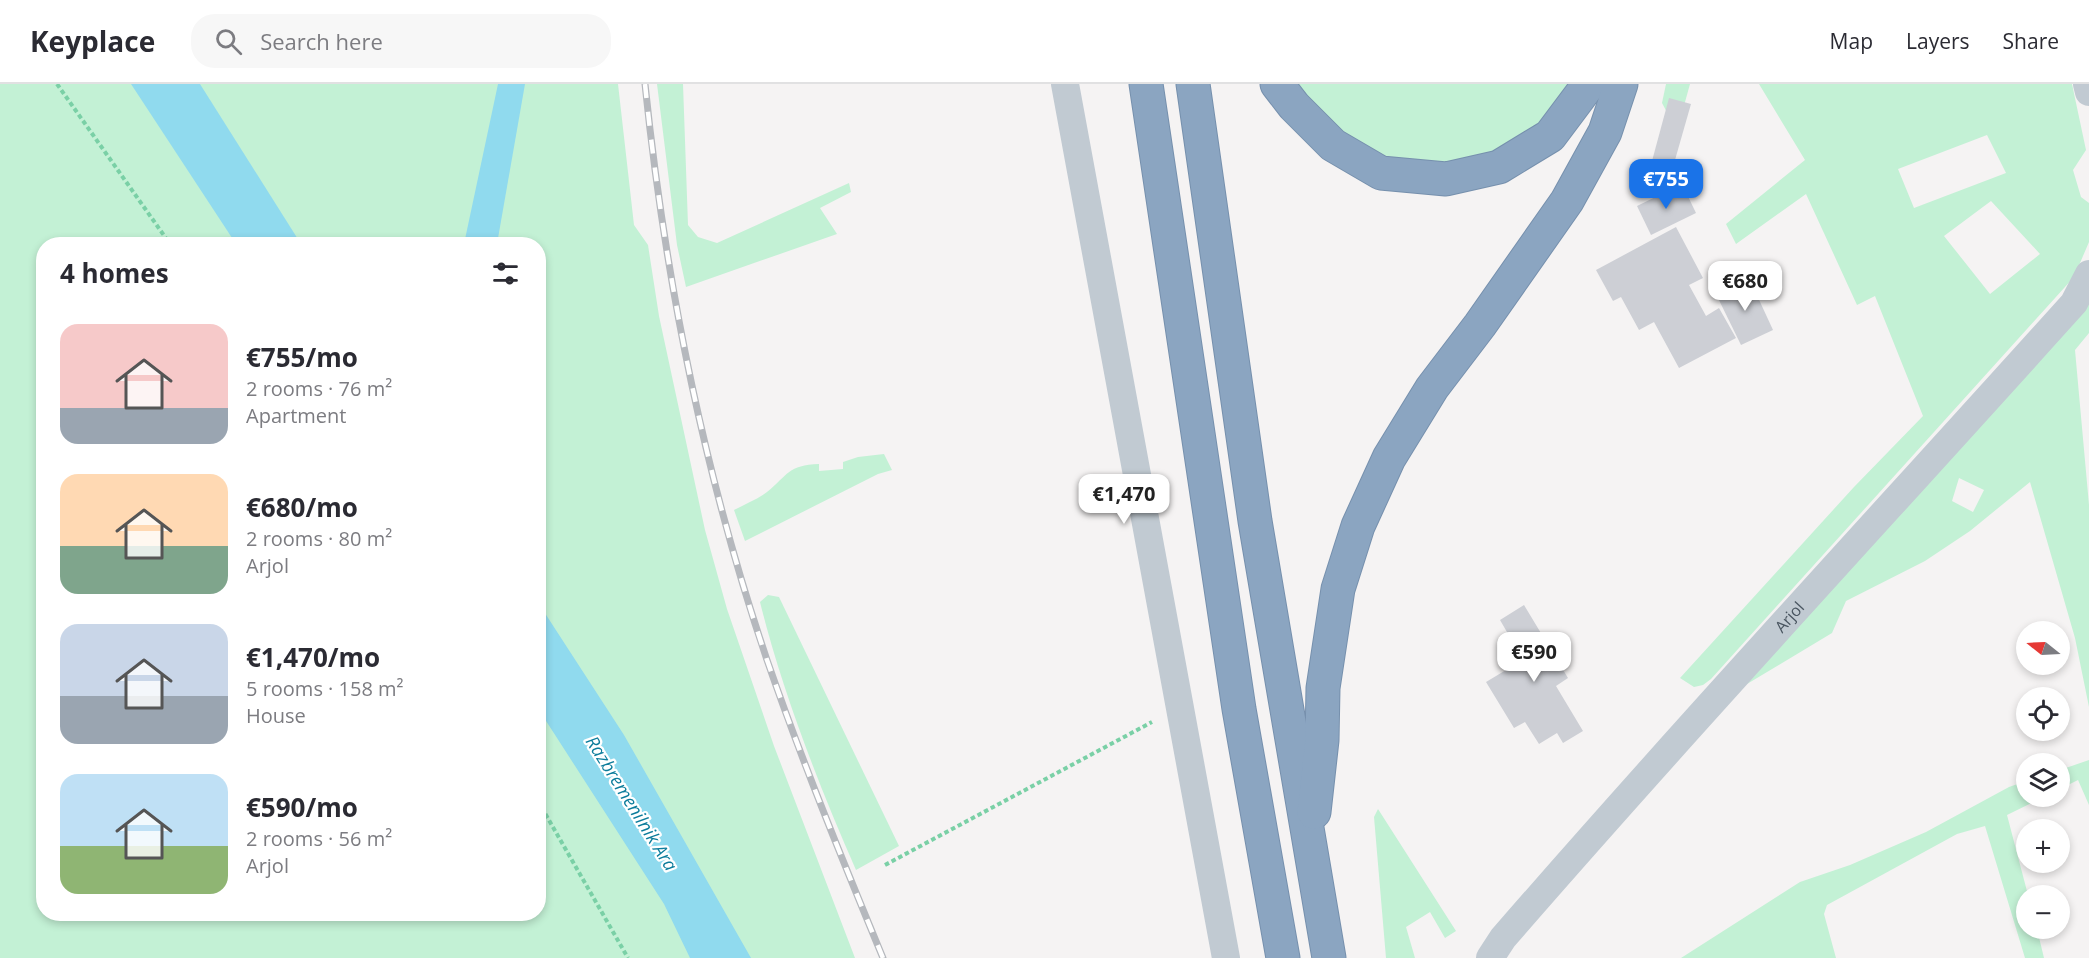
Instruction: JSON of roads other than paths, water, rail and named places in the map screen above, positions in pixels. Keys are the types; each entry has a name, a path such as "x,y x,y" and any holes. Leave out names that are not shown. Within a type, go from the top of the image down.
{"highway":[{"path":"1146,84 1239,709 1283,958"},
{"path":"1194,84 1255,520 1329,958"},
{"path":"1277,84 1294,106 1333,145 1382,173 1446,179 1499,167 1551,136 1589,84"},
{"path":"1310,853 1322,740 1323,688 1338,589 1358,526 1389,458 1432,388 1480,325 1567,201 1605,132 1621,84"}],"street":[{"path":"1065,84 1182,706 1226,958"},
{"path":"2087,84 2089,92"},
{"name":"Arjol","path":"1490,958 1503,938 1617,806 1776,635 2074,303 2089,274"}],"water":[{"path":"131,84 200,84 297,237 231,237"},
{"path":"498,84 525,84 498,237 465,237"},
{"name":"Razbremenilnik Ara","path":"546,615 624,735 751,958 690,958 664,904 546,721"}],"railway":[{"path":"645,84 653,157 676,303 690,375 724,519 744,590 780,698 883,958"}]}
